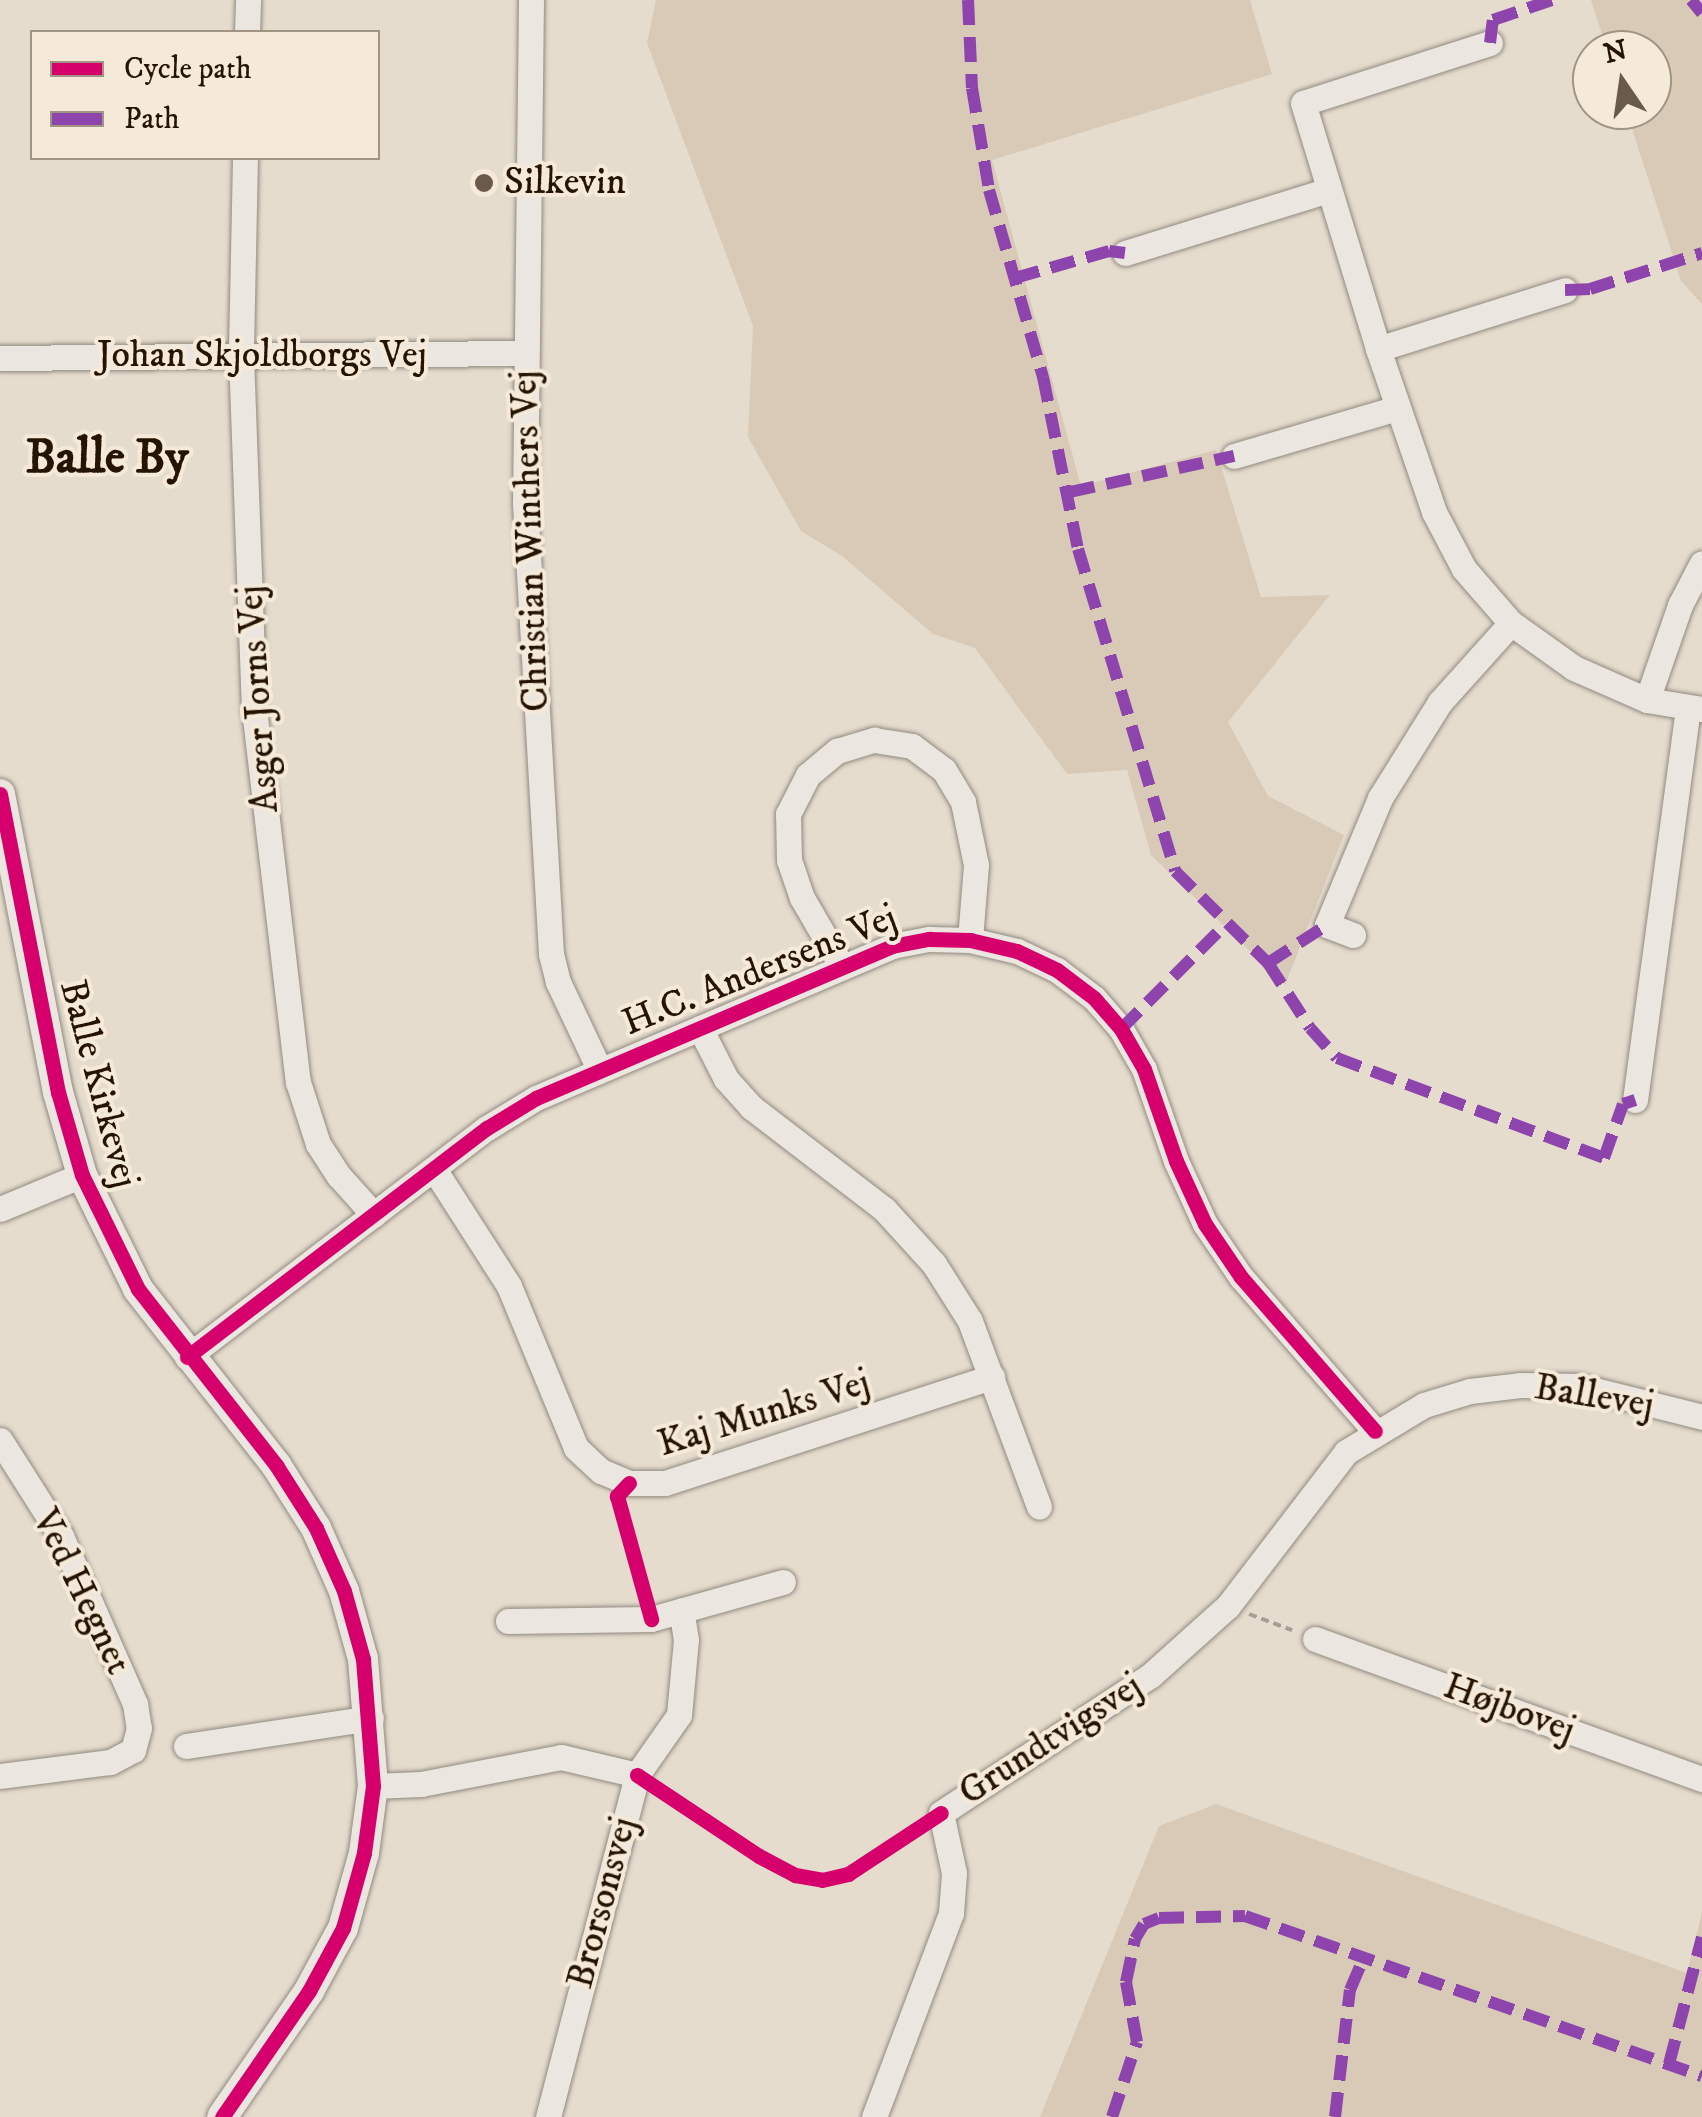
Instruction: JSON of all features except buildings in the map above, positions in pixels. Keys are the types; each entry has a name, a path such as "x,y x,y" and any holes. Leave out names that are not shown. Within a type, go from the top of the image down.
{"street":[{"path":"247,30 248,0"},
{"name":"Christian Winthers Vej","path":"530,0 525,503 550,954 558,982 600,1071"},
{"path":"1490,44 1303,103 1396,408 1434,512 1464,570 1511,623 1574,668 1648,700 1695,708 1635,1100"},
{"name":"Asger Jorns Vej","path":"245,160 242,356 254,708 298,1082 318,1144 338,1176 374,1215"},
{"path":"1126,253 1328,190"},
{"path":"1378,349 1565,290"},
{"name":"Johan Skjoldborgs Vej","path":"0,358 524,354"},
{"path":"1234,456 1396,408"},
{"path":"1648,700 1680,605 1702,563"},
{"path":"1353,935 1327,925 1380,798 1440,702 1511,623"},
{"path":"841,965 802,898 789,860 788,814 808,775 837,751 874,740 912,746 944,770 963,802 976,865 970,940"},
{"name":"Balle Kirkevej","path":"0,794 58,1092 82,1175 138,1290 187,1357 276,1465 316,1528 344,1591 363,1659 371,1718 373,1786 364,1853 342,1928 309,1991 222,2117"},
{"name":"H.C. Andersens Vej","path":"187,1357 434,1168 536,1098 892,946 929,939 970,940 1016,951 1057,970 1094,998 1121,1029 1144,1070 1176,1161 1205,1224 1241,1277 1375,1431"},
{"path":"700,1028 726,1079 751,1107 884,1209 934,1264 970,1321 1038,1507"},
{"name":"Kaj Munks Vej","path":"434,1168 508,1286 576,1448 600,1470 629,1482 665,1483 992,1377"},
{"path":"0,1209 82,1175"},
{"name":"Ballevej","path":"1375,1431 1424,1404 1470,1391 1520,1385 1579,1386 1702,1417"},
{"name":"Grundtvigsvej","path":"874,2117 951,1913 954,1873 941,1813 1151,1675 1228,1606 1346,1452 1375,1431"},
{"name":"Ved Hegnet","path":"0,1440 60,1536 135,1704 139,1728 133,1750 110,1762 0,1776"},
{"path":"508,1620 650,1618 783,1582"},
{"path":"637,1776 679,1715 686,1640 681,1610"},
{"name":"Højbovej","path":"1315,1639 1702,1779"},
{"path":"186,1746 371,1718"},
{"name":"Brorsonsvej","path":"373,1786 420,1784 561,1757 637,1776 548,2117"}],"path":[{"path":"1228,1606 1315,1639"}],"shaded area":[{"path":"656,0 1250,0 1272,74 992,160 1081,486 1216,450 1261,597 1330,595 1228,722 1268,796 1344,835 1285,985 1151,855 1127,770 1067,774 975,648 933,634 842,556 801,531 748,437 753,326 647,43"},
{"path":"1591,0 1702,0 1702,304 1681,281 1632,130 1672,130 1672,30 1601,30"},
{"path":"1216,1804 1687,1973 1702,1912 1702,2117 1040,2117 1159,1826"}],"marked path":[{"path":"968,0 972,88 989,190 1043,377 1078,549 1175,871 1268,963 1310,1028 1337,1058 1604,1158 1623,1104 1635,1100"},
{"path":"1490,43 1493,20 1552,0"},
{"path":"1691,0 1702,13"},
{"path":"1015,278 1109,251 1125,253"},
{"path":"1565,290 1590,289 1702,253"},
{"path":"1070,492 1234,456"},
{"path":"1121,1029 1225,925"},
{"path":"1268,963 1327,925"},
{"path":"1112,2117 1137,2042 1126,1982 1135,1939 1144,1924 1159,1918 1245,1916 1702,2076"},
{"path":"1669,2064 1702,1937"},
{"path":"1335,2117 1350,1990 1364,1957"}],"cycle path":[{"path":"0,794 58,1092 82,1175 138,1289 276,1465 316,1528 344,1591 363,1659 373,1786 364,1853 343,1928 309,1991 222,2117"},
{"path":"187,1357 487,1128 536,1098 892,946 929,939 970,940 1017,951 1057,970 1094,998 1121,1029 1144,1069 1176,1161 1205,1224 1241,1277 1375,1431"},
{"path":"629,1483 617,1496 651,1619"},
{"path":"637,1775 759,1856 795,1875 822,1880 848,1874 941,1813"}],"place":[{"name":"Silkevin","path":"484,183"}],"district":[{"name":"Balle By","path":"107,459"}]}
